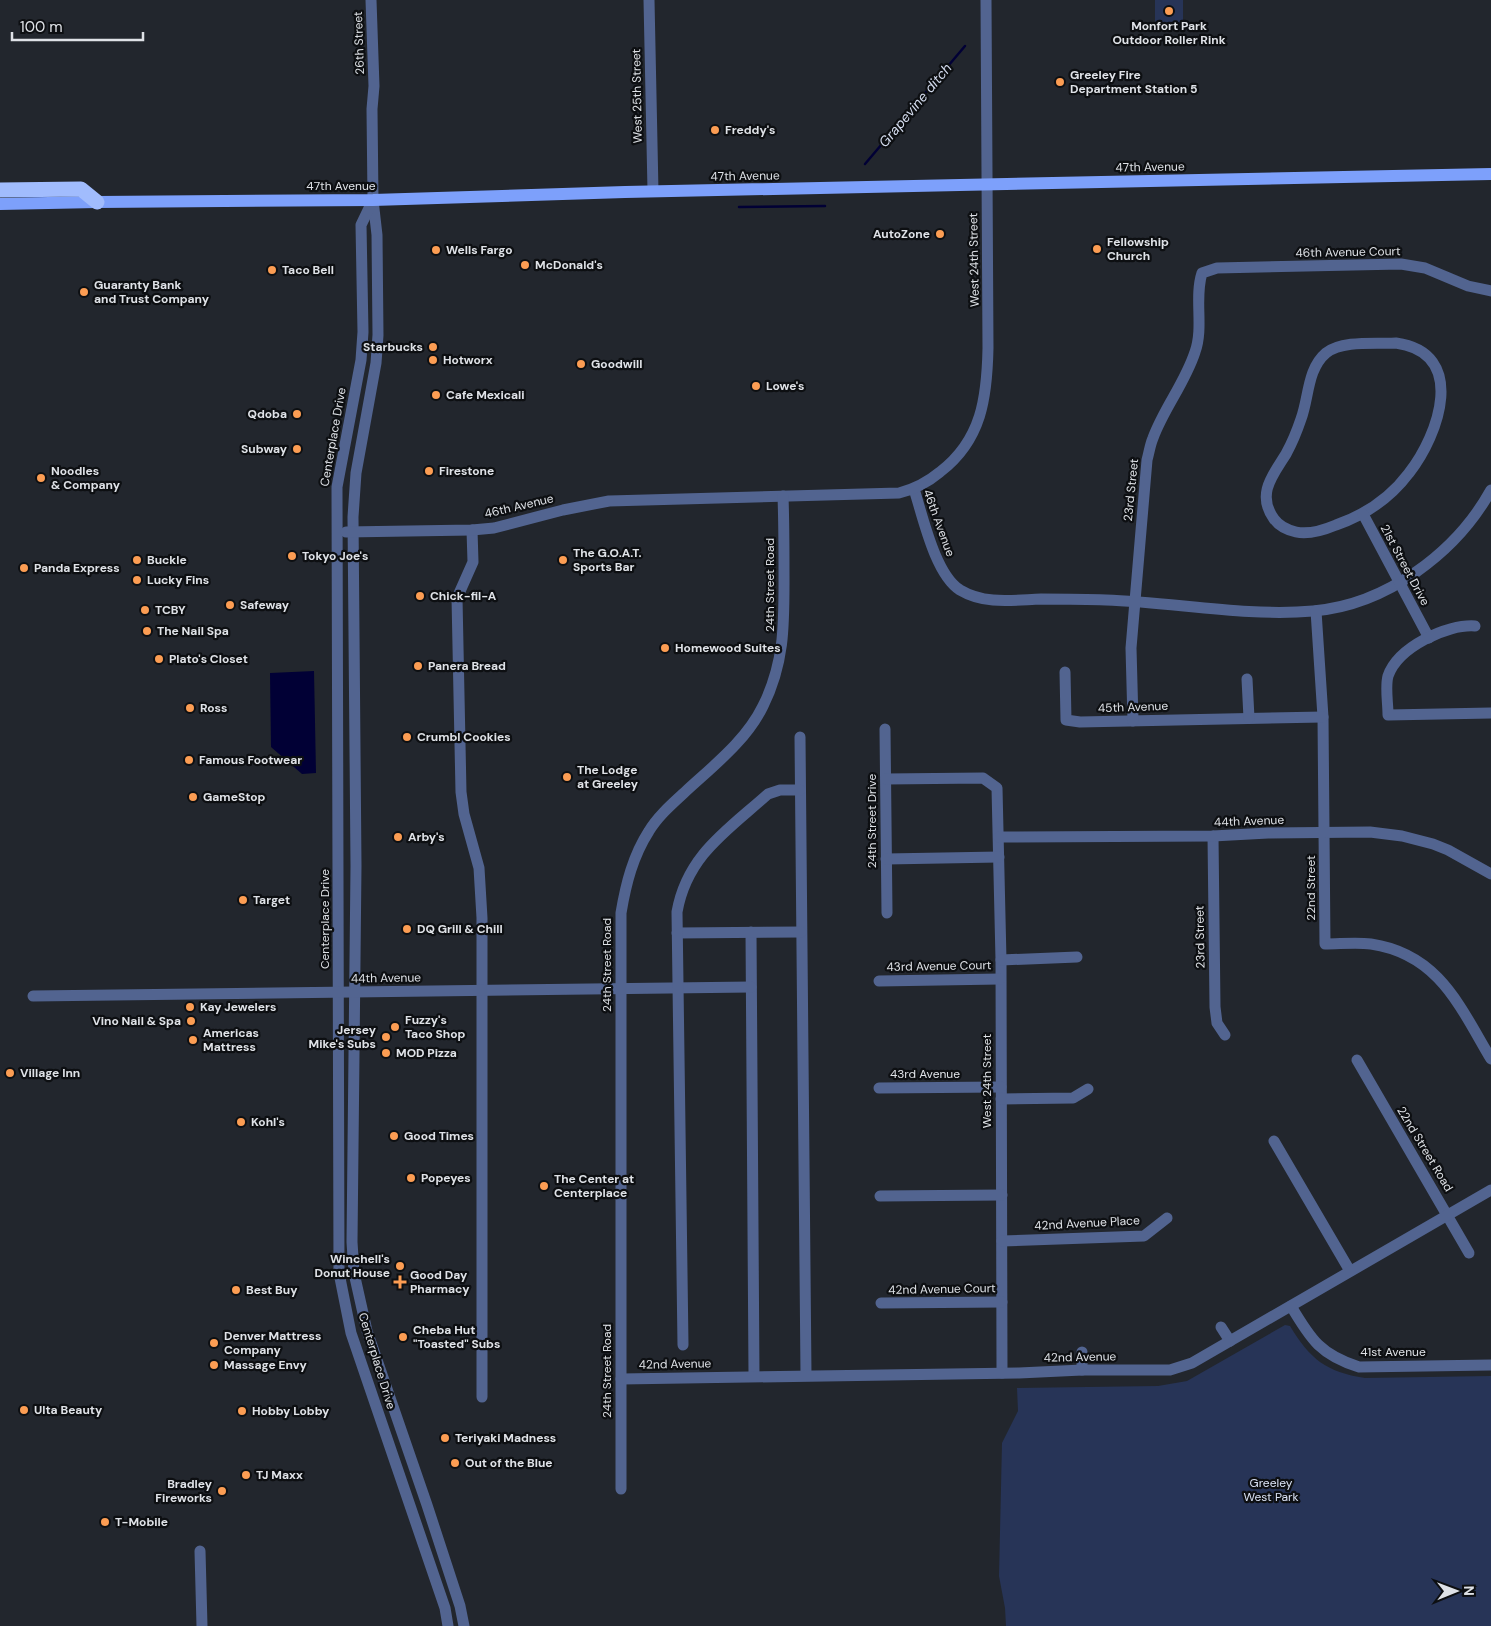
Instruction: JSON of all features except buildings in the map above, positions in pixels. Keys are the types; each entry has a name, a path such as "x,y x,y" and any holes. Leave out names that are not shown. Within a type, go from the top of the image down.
{"highway":[{"path":"0,190 81,189 97,202"}],"main road":[{"name":"47th Avenue","path":"0,204 374,200 653,191 1491,174"}],"street":[{"name":"26th Street","path":"371,0 374,86 372,109 374,182"},
{"name":"West 25th Street","path":"649,0 653,191"},
{"name":"West 24th Street","path":"914,489 950,465 966,448 980,420 986,391 988,360 988,184 986,0"},
{"name":"Centerplace Drive","path":"374,182 377,235 378,344 368,412 356,473 352,532 356,802 352,1242 354,1273 366,1331 427,1505 460,1606 464,1626"},
{"name":"Centerplace Drive","path":"374,200 361,225 363,332 361,360 338,487 339,1273 351,1333 442,1599 448,1626"},
{"name":"46th Avenue Court","path":"1202,273 1217,268 1401,264 1425,268 1468,286 1491,291"},
{"name":"23rd Street","path":"1133,721 1131,648 1147,460 1152,439 1165,411 1186,375 1196,350 1200,313 1198,285 1202,273"},
{"path":"1396,343 1407,345 1428,357 1440,377 1442,394 1436,422 1429,441 1409,474 1381,502 1363,514 1326,529 1309,532 1291,531 1276,522 1270,514 1266,499 1266,489 1295,436 1303,415 1314,368 1326,353 1335,348 1349,345 1396,343"},
{"name":"46th Avenue","path":"337,532 472,530 506,526 563,510 608,501 891,493 914,489 942,570 951,582 976,598 1134,601 1271,612 1316,611 1363,599 1399,583 1436,557 1455,539 1472,520 1491,490"},
{"name":"24th Street Road","path":"621,1489 620,988 621,913 626,882 635,855 649,829 667,808 732,749 751,726 774,683 784,630 784,496"},
{"name":"21st Street Drive","path":"1363,514 1426,633"},
{"path":"472,530 473,562 457,598 460,780 464,814 479,868 482,918 482,1398"},
{"name":"22nd Street","path":"1316,611 1323,716 1325,944 1370,944 1400,951 1414,958 1433,972 1449,989 1491,1060"},
{"path":"1475,626 1455,627 1426,633 1393,665 1388,679 1388,715 1491,714"},
{"name":"45th Avenue","path":"1065,672 1066,720 1080,722 1323,716"},
{"path":"1246,680 1249,718"},
{"name":"24th Street Drive","path":"885,729 887,913"},
{"path":"800,737 806,1375"},
{"name":"West 24th Street","path":"886,779 983,778 998,788 1001,960 1002,1373"},
{"path":"683,1345 677,912 685,881 706,850 768,794 780,790 800,790"},
{"name":"44th Avenue","path":"999,837 1213,836 1370,832 1402,836 1448,850 1491,874"},
{"name":"23rd Street","path":"1213,836 1215,1007 1217,1023 1225,1034"},
{"path":"886,859 999,858"},
{"path":"751,932 754,1376"},
{"path":"678,933 802,932"},
{"name":"43rd Avenue Court","path":"1001,960 1077,957"},
{"name":"43rd Avenue Court","path":"878,981 1000,979"},
{"name":"44th Avenue","path":"33,996 751,987"},
{"name":"22nd Street Road","path":"1357,1060 1469,1253"},
{"name":"43rd Avenue","path":"879,1088 1073,1098 1088,1089"},
{"path":"1274,1141 1350,1270"},
{"name":"42nd Avenue","path":"621,1379 1170,1370 1192,1364 1350,1270 1491,1190"},
{"path":"880,1196 1002,1195"},
{"name":"42nd Avenue Place","path":"1002,1241 1144,1236 1167,1218"},
{"name":"42nd Avenue Court","path":"881,1304 1002,1302"},
{"name":"41st Avenue","path":"1291,1306 1318,1347 1339,1360 1359,1367 1491,1365"},
{"path":"1221,1327 1230,1341"},
{"path":"1082,1352 1082,1370"},
{"path":"200,1551 202,1626"}],"green space":[{"name":"Monfort Park Outdoor Roller Rink","path":"1155,0 1183,0 1183,21 1180,27 1161,27 1155,21"},
{"name":"Greeley West Park","path":"1285,1325 1290,1326 1305,1347 1320,1362 1329,1368 1351,1375 1365,1378 1491,1376 1491,1626 1006,1626 1005,1608 999,1576 1002,1443 1018,1411 1017,1388 1158,1386 1187,1381"}],"shaded area":[{"path":"314,671 316,773 302,774 271,747 270,673"}],"waterway":[{"name":"Grapevine ditch","path":"865,164 965,46"},
{"name":"Grapevine ditch","path":"739,207 825,206"}],"place":[{"name":"Monfort Park Outdoor Roller Rink","path":"1169,11"},
{"name":"Greeley Fire Department Station 5","path":"1060,82"},
{"name":"Freddy's","path":"715,130"},
{"name":"AutoZone","path":"940,234"},
{"name":"Fellowship Church","path":"1097,249"},
{"name":"Wells Fargo","path":"436,250"},
{"name":"McDonald's","path":"525,265"},
{"name":"Taco Bell","path":"272,270"},
{"name":"Guaranty Bank and Trust Company","path":"84,292"},
{"name":"Starbucks","path":"433,347"},
{"name":"Hotworx","path":"433,360"},
{"name":"Goodwill","path":"581,364"},
{"name":"Lowe's","path":"756,386"},
{"name":"Cafe Mexicali","path":"436,395"},
{"name":"Qdoba","path":"297,414"},
{"name":"Subway","path":"297,449"},
{"name":"Firestone","path":"429,471"},
{"name":"Noodles & Company","path":"41,478"},
{"name":"Tokyo Joe's","path":"292,556"},
{"name":"Buckle","path":"137,560"},
{"name":"The G.O.A.T. Sports Bar","path":"563,560"},
{"name":"Panda Express","path":"24,568"},
{"name":"Lucky Fins","path":"137,580"},
{"name":"Chick-fil-A","path":"420,596"},
{"name":"Safeway","path":"230,605"},
{"name":"TCBY","path":"145,610"},
{"name":"The Nail Spa","path":"147,631"},
{"name":"Homewood Suites","path":"665,648"},
{"name":"Plato's Closet","path":"159,659"},
{"name":"Panera Bread","path":"418,666"},
{"name":"Ross","path":"190,708"},
{"name":"Crumbl Cookies","path":"407,737"},
{"name":"Famous Footwear","path":"189,760"},
{"name":"The Lodge at Greeley","path":"567,777"},
{"name":"GameStop","path":"193,797"},
{"name":"Arby's","path":"398,837"},
{"name":"Target","path":"243,900"},
{"name":"DQ Grill & Chill","path":"407,929"},
{"name":"Kay Jewelers","path":"190,1007"},
{"name":"Vino Nail & Spa","path":"191,1021"},
{"name":"Fuzzy's Taco Shop","path":"395,1027"},
{"name":"Jersey Mike's Subs","path":"386,1037"},
{"name":"Americas Mattress","path":"193,1040"},
{"name":"MOD Pizza","path":"386,1053"},
{"name":"Village Inn","path":"10,1073"},
{"name":"Kohl's","path":"241,1122"},
{"name":"Good Times","path":"394,1136"},
{"name":"Popeyes","path":"411,1178"},
{"name":"The Center at Centerplace","path":"544,1186"},
{"name":"Winchell's Donut House","path":"400,1266"},
{"name":"Good Day Pharmacy","path":"400,1282"},
{"name":"Best Buy","path":"236,1290"},
{"name":"Cheba Hut \"Toasted\" Subs","path":"403,1337"},
{"name":"Denver Mattress Company","path":"214,1343"},
{"name":"Massage Envy","path":"214,1365"},
{"name":"Ulta Beauty","path":"24,1410"},
{"name":"Hobby Lobby","path":"242,1411"},
{"name":"Teriyaki Madness","path":"445,1438"},
{"name":"Out of the Blue","path":"455,1463"},
{"name":"TJ Maxx","path":"246,1475"},
{"name":"Bradley Fireworks","path":"222,1491"},
{"name":"T-Mobile","path":"105,1522"}]}
